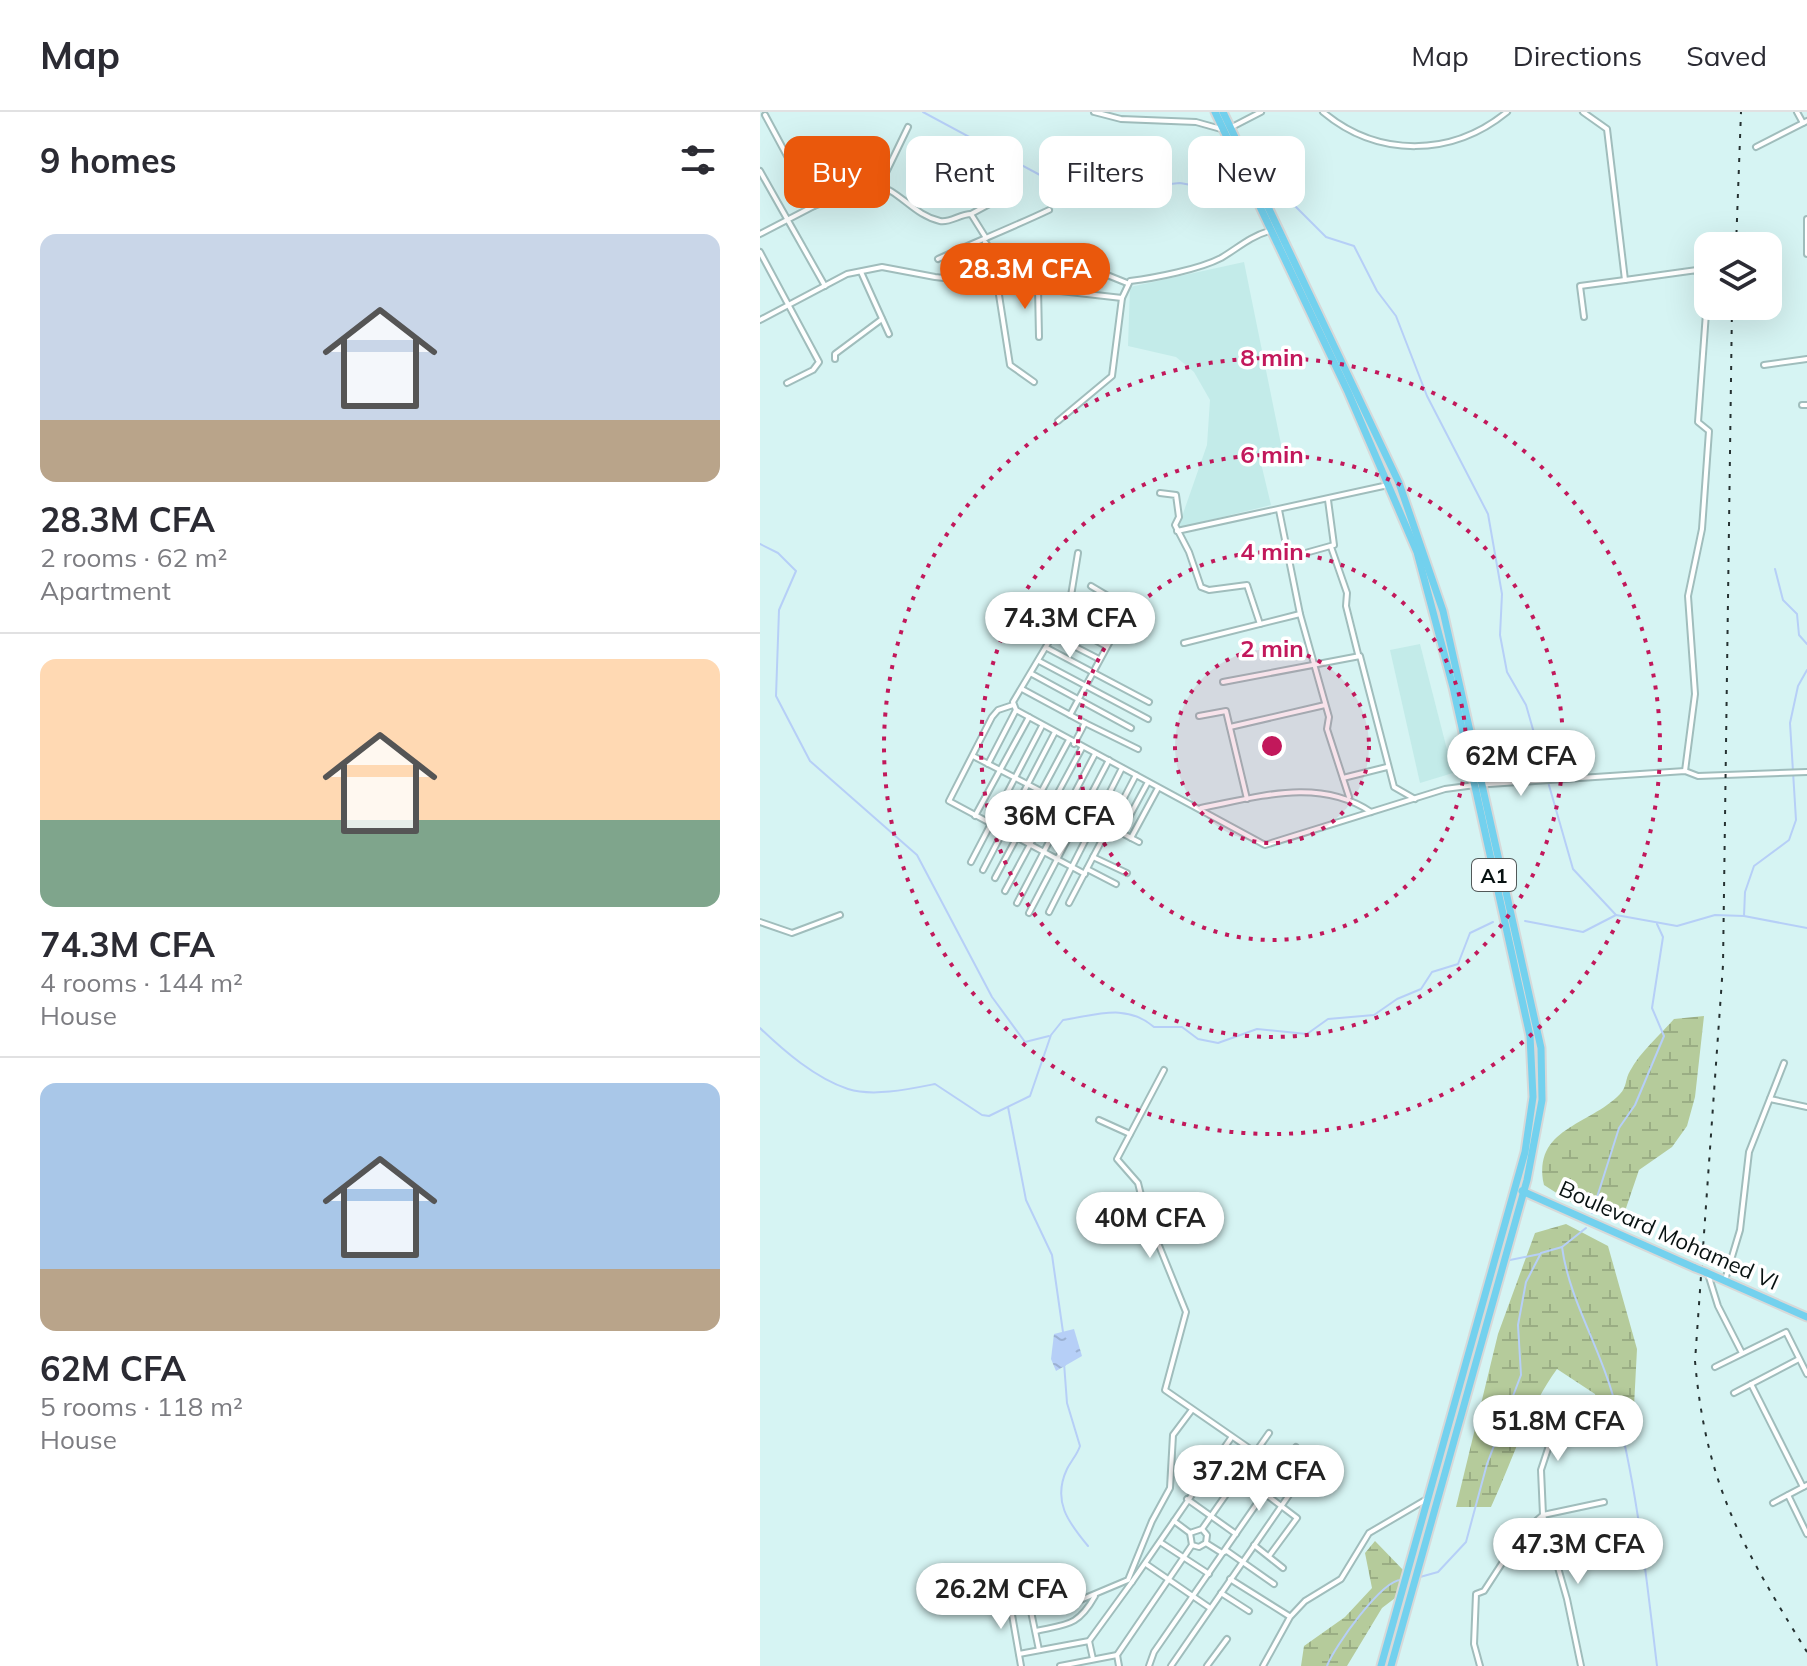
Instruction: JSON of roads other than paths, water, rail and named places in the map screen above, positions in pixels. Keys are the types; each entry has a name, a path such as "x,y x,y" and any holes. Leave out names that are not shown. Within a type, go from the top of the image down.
{"main road":[{"name":"A1","path":"1215,112 1227,129 1399,483 1443,611 1536,1015 1543,1063 1539,1128 1381,1666"},
{"name":"A1","path":"1223,112 1227,129 1390,484 1417,552 1438,623 1530,1036 1531,1125 1519,1190 1391,1666"},
{"name":"Boulevard Mohamed VI","path":"1519,1190 1807,1317"}],"street":[{"path":"1094,112 1121,119 1196,122 1227,129 1261,112"},
{"path":"1323,112 1354,134 1422,147 1451,145 1485,130 1507,112"},
{"path":"1583,112 1607,129 1625,280"},
{"path":"1756,147 1805,122 1797,112"},
{"path":"765,115 784,150"},
{"path":"890,164 908,127"},
{"path":"760,171 825,286"},
{"path":"890,193 904,197 923,215 942,222 982,208"},
{"path":"760,234 810,208"},
{"path":"938,259 1049,210"},
{"path":"971,214 999,260 994,282"},
{"path":"1807,219 1807,254"},
{"path":"999,260 1035,256 1070,260 1127,283 1204,265 1222,257 1251,236 1272,231"},
{"path":"760,252 819,362 813,370 787,383"},
{"path":"760,320 847,274 898,268 935,277 1122,298"},
{"path":"1584,317 1580,286 1697,270 1706,313 1698,422 1709,431 1702,529 1688,596 1695,694 1685,771"},
{"path":"861,272 889,334"},
{"path":"1001,283 999,295 1010,365 1034,382"},
{"path":"1058,421 1112,376 1122,298 1127,283"},
{"path":"1038,287 1039,337"},
{"path":"835,359 845,344 882,319"},
{"path":"1764,365 1807,359"},
{"path":"1177,531 1390,484"},
{"path":"1160,493 1176,495 1177,531 1189,552 1201,587 1206,590 1247,585 1260,624"},
{"path":"1291,557 1331,547 1336,540 1328,500"},
{"path":"1279,510 1291,557 1300,614 1329,717 1327,729 1349,797"},
{"path":"1331,547 1347,593 1346,606 1358,654 1366,669 1387,767 1394,787 1415,799"},
{"path":"988,764 1022,689 1069,608 1078,553"},
{"path":"1070,715 1128,606 1091,586"},
{"path":"1069,608 1115,632"},
{"path":"1184,643 1300,614"},
{"path":"1062,622 1107,646"},
{"path":"1054,636 1099,659"},
{"path":"1047,648 1149,702"},
{"path":"1223,682 1358,654"},
{"path":"1039,661 1148,719"},
{"path":"1032,674 1131,728"},
{"path":"1022,689 1138,749"},
{"path":"1230,727 1325,705"},
{"path":"1116,884 1057,860 949,801 998,710 1015,708 1082,748 1201,808 1265,845 1415,799 1475,785 1685,771 1698,776 1807,772"},
{"path":"1199,716 1225,710 1247,799"},
{"path":"975,816 1029,717"},
{"path":"995,878 1042,791 1085,723"},
{"path":"971,862 1043,725"},
{"path":"983,870 1055,732"},
{"path":"1005,891 1082,748"},
{"path":"1017,903 1095,754"},
{"path":"973,756 1139,842"},
{"path":"1029,913 1109,760"},
{"path":"1049,912 1122,767"},
{"path":"1343,778 1387,767"},
{"path":"1069,903 1136,775"},
{"path":"1121,832 1148,782"},
{"path":"1131,838 1158,788"},
{"path":"1201,808 1288,791 1349,797 1371,812"},
{"path":"1093,857 1127,873"},
{"path":"760,922 792,933 840,915"},
{"path":"1725,1280 1740,1230 1749,1152 1784,1063"},
{"path":"1164,1070 1117,1159 1138,1183 1145,1211 1186,1312 1165,1390 1191,1411 1298,1482 1171,1666"},
{"path":"1770,1099 1807,1107"},
{"path":"1099,1120 1130,1134"},
{"path":"1707,1273 1718,1306 1742,1353"},
{"path":"1715,1367 1786,1332 1807,1374"},
{"path":"1734,1393 1799,1359"},
{"path":"1751,1384 1805,1486 1773,1503"},
{"path":"1561,1409 1541,1470 1543,1515 1567,1599 1581,1666"},
{"path":"1009,1600 1028,1597 1078,1601 1130,1581 1152,1521 1170,1488 1173,1435 1191,1411"},
{"path":"1190,1533 1202,1529 1269,1433"},
{"path":"1090,1662 1089,1641 1130,1581 1146,1564 1231,1438"},
{"path":"1149,1666 1154,1652 1296,1447"},
{"path":"1264,1493 1297,1518 1269,1556"},
{"path":"1788,1495 1807,1534"},
{"path":"1263,1666 1290,1617 1305,1601 1341,1579 1374,1529 1430,1498"},
{"path":"1187,1499 1236,1534"},
{"path":"1480,1666 1474,1644 1476,1594 1484,1591 1521,1534 1543,1515 1604,1502"},
{"path":"1060,1666 1117,1655 1192,1545 1190,1533 1174,1521"},
{"path":"1202,1529 1207,1535 1206,1543"},
{"path":"1160,1542 1209,1574"},
{"path":"1192,1545 1199,1547 1206,1543"},
{"path":"1206,1543 1222,1553 1227,1551 1274,1584"},
{"path":"1254,1545 1283,1568"},
{"path":"1146,1564 1210,1608"},
{"path":"1230,1579 1290,1617"},
{"path":"1008,1592 1021,1666"},
{"path":"1221,1593 1249,1611"},
{"path":"1036,1631 1074,1623 1082,1617 1096,1594"},
{"path":"1028,1597 1039,1650"},
{"path":"1207,1666 1227,1639"},
{"path":"1019,1654 1089,1641"},
{"path":"1117,1655 1119,1666"}],"water":[{"path":"1074,1329 1082,1356 1056,1371 1051,1359 1054,1334"}],"waterway":[{"path":"923,112 1040,175 1078,186 1110,190 1188,184"},
{"path":"1297,208 1326,237 1354,246 1377,291 1396,316 1427,396 1488,514 1502,594 1500,635 1507,672 1526,705 1573,869 1616,915"},
{"path":"760,544 778,553 796,571 779,610 776,696 810,761 917,855 992,997 1025,1042 1049,1036"},
{"path":"1775,569 1783,600 1797,614 1799,635 1807,644"},
{"path":"1744,916 1745,892 1754,866 1789,840 1796,820 1790,723 1798,686 1807,670"},
{"path":"1525,921 1583,932 1616,915 1677,926 1715,915 1744,916 1807,928"},
{"path":"760,1028 812,1071 848,1089 880,1092 935,1084 982,1115 989,1116 1030,1096 1051,1035 1063,1020 1122,1013 1133,1015 1154,1027 1182,1027 1198,1039 1218,1043 1257,1029 1307,1034 1328,1019 1374,1015 1397,999 1421,989 1432,972 1458,964 1470,933 1493,922"},
{"path":"1592,1213 1619,1128 1635,1105 1664,1036 1652,1008 1663,937 1657,924"},
{"path":"1008,1107 1026,1200 1052,1255 1063,1332"},
{"path":"1420,1577 1438,1572 1466,1542 1487,1464 1521,1375 1518,1325 1526,1282 1541,1253 1562,1247 1586,1228"},
{"path":"1562,1247 1571,1285 1607,1377 1621,1429 1640,1530 1657,1666"},
{"path":"1510,1260 1540,1254"},
{"path":"1064,1363 1067,1403 1080,1446 1063,1481 1062,1501 1069,1520 1088,1546"},
{"path":"1327,1666 1339,1644 1372,1601 1394,1582 1402,1580"}],"railway":[{"path":"1737,232 1741,112"},
{"path":"1732,320 1723,965 1695,1361 1700,1405 1718,1481 1746,1547 1807,1652"}]}
